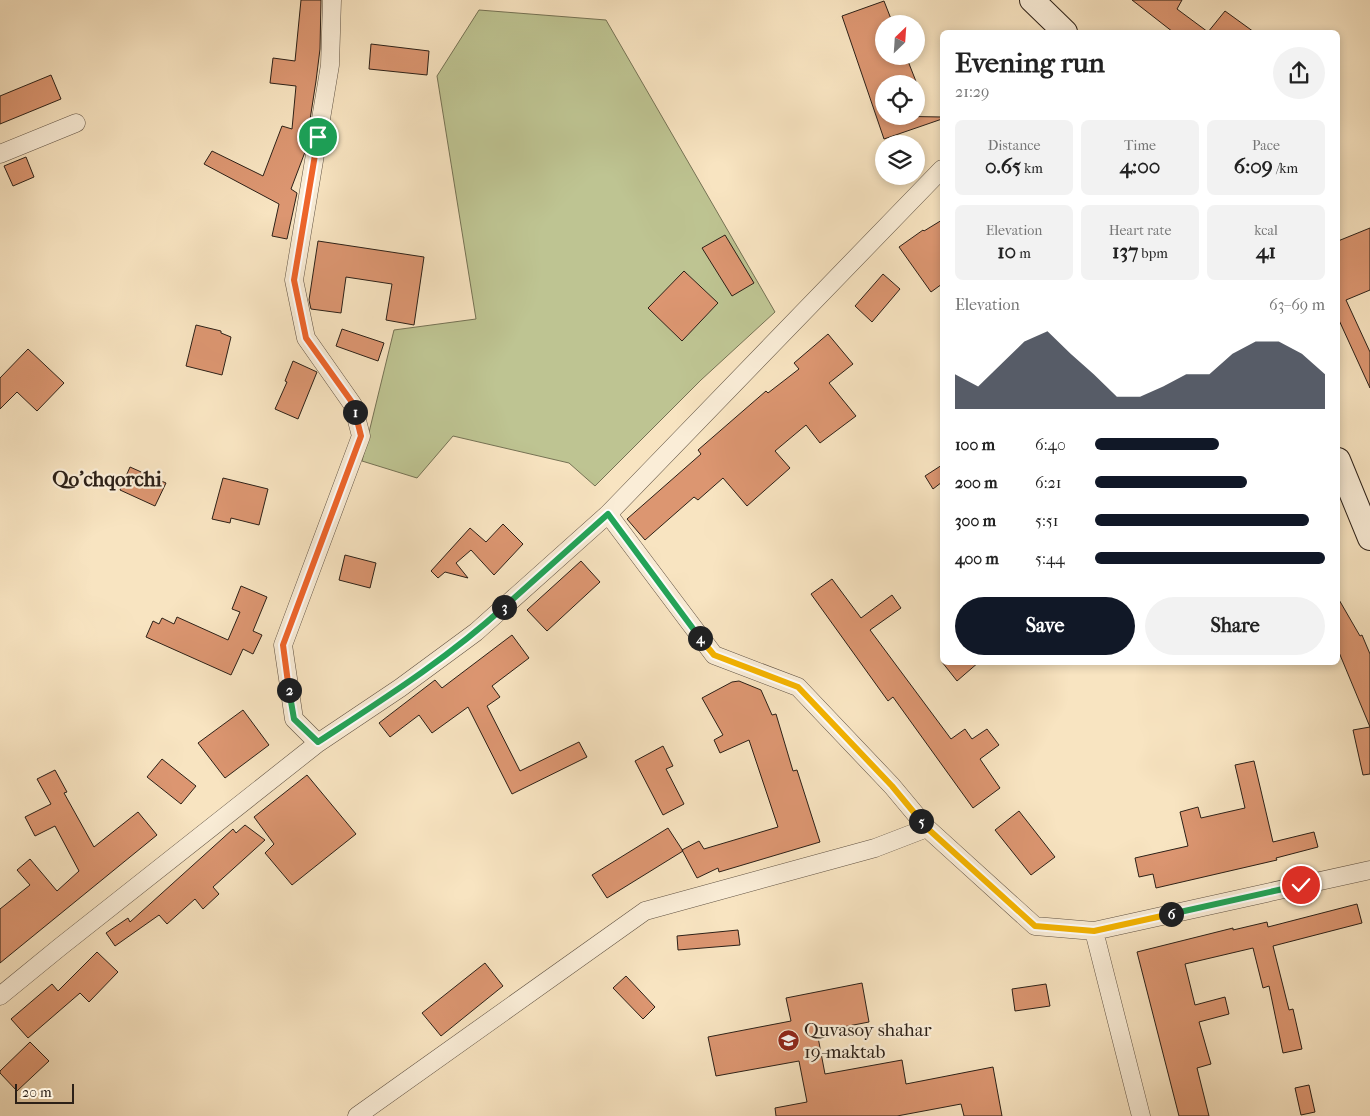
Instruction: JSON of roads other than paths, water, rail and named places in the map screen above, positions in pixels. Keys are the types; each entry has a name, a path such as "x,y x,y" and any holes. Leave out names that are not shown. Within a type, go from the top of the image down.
{"main road":[{"path":"1032,0 1064,30"},
{"path":"1340,465 1370,538"}],"street":[{"path":"318,742 294,719 283,645 361,436 354,405 306,338 294,280 330,65 332,0"},
{"path":"0,154 76,122"},
{"path":"0,996 318,742 400,688 476,632 608,514 940,171"},
{"path":"608,514 714,655 798,687 892,786 927,828 1035,926 1094,931 1370,870"},
{"path":"357,1116 644,911 875,848 927,828"},
{"path":"1094,931 1141,1116"}],"place":[{"name":"Quvasoy shahar 19-maktab","path":"788,1040"}],"district":[{"name":"Qo'chqorchi","path":"107,479"}]}
